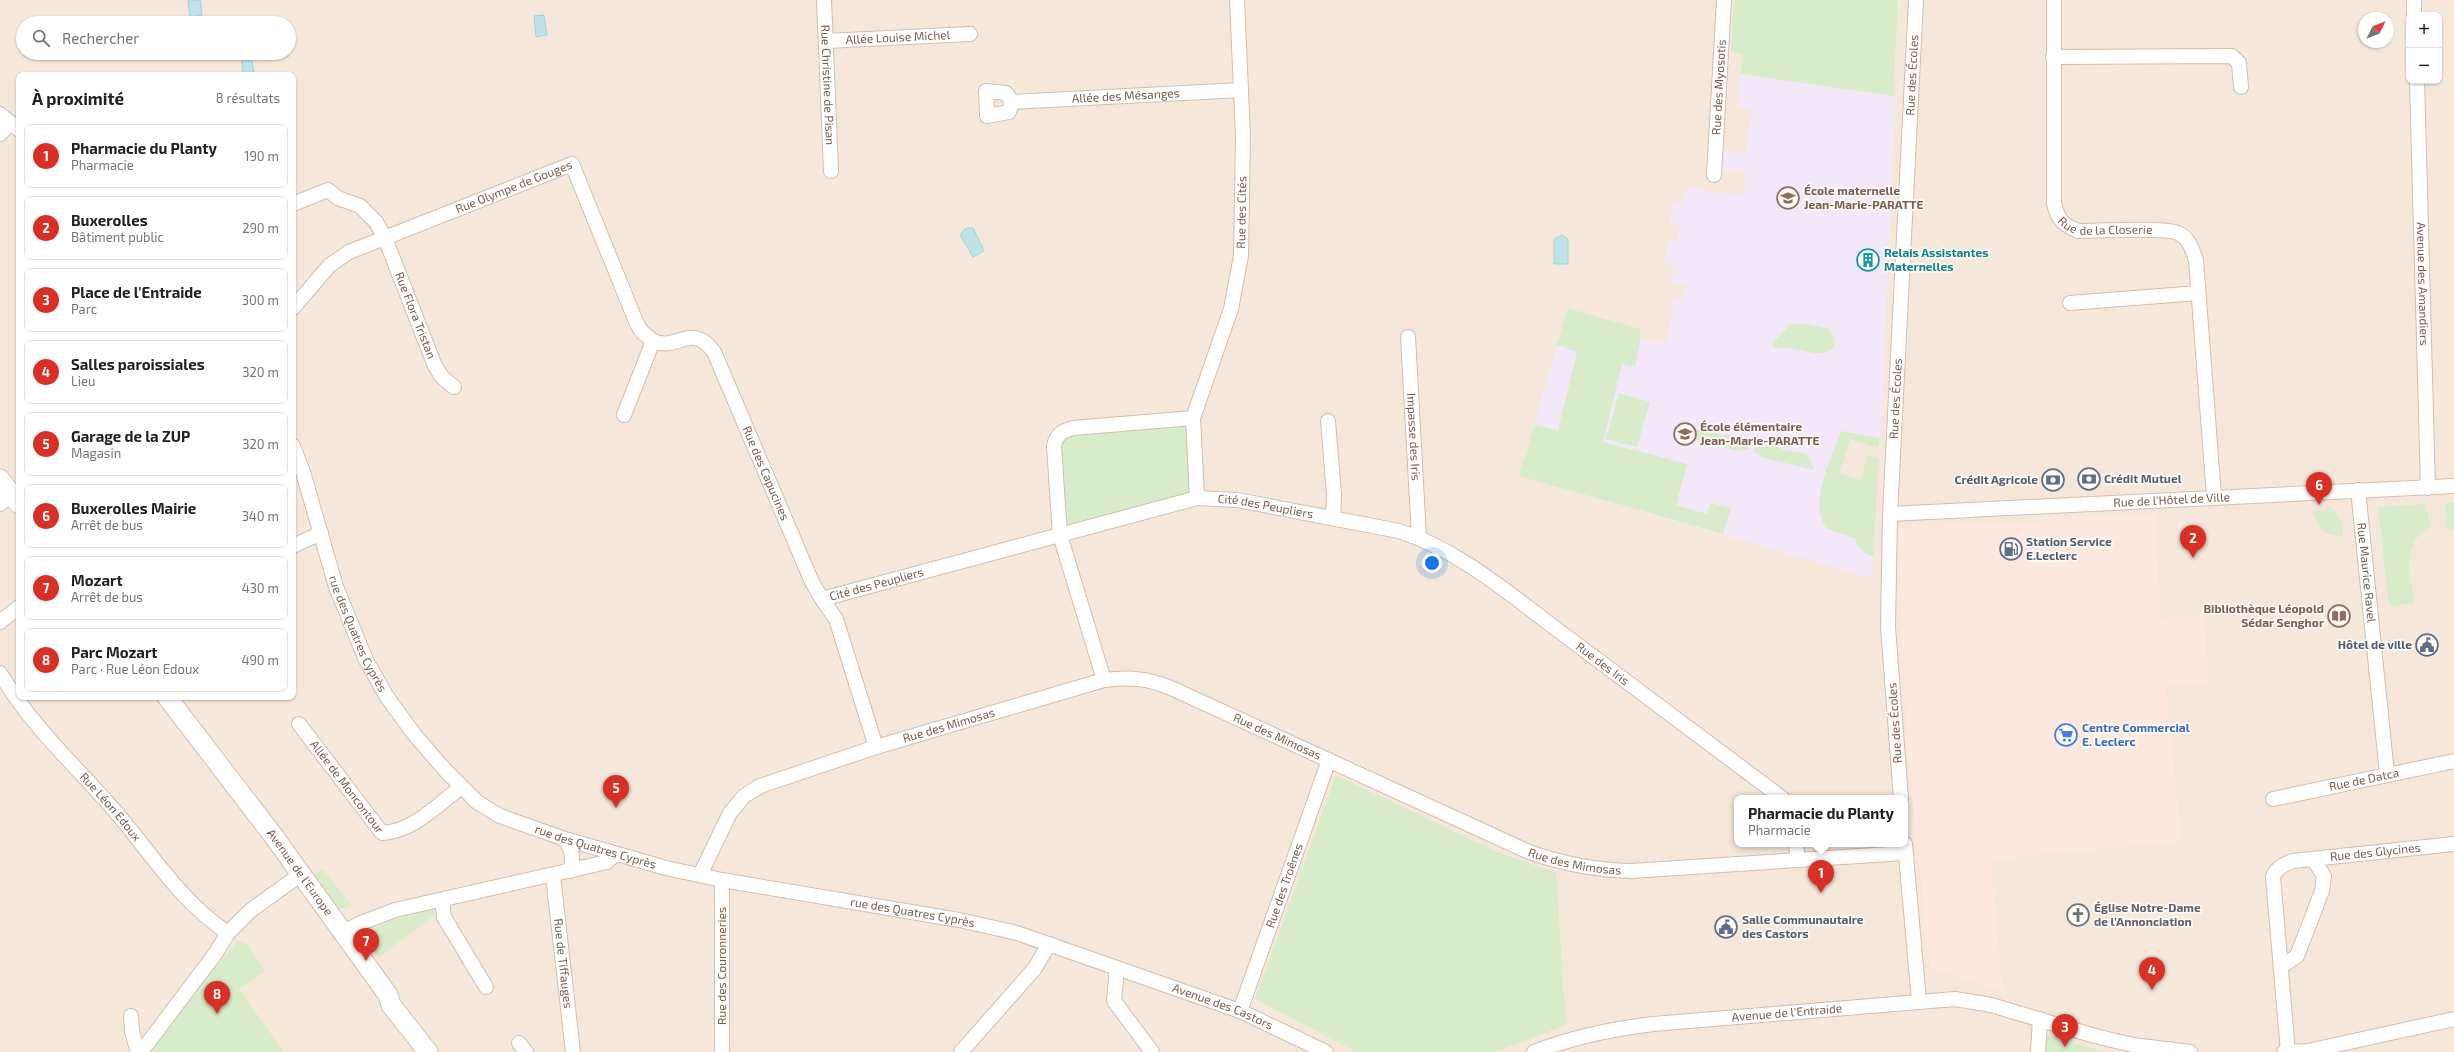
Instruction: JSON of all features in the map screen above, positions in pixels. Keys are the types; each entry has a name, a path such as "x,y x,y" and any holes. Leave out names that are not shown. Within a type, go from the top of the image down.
{"main road":[{"path":"0,479 13,498"},
{"name":"Avenue de l'Europe","path":"169,700 344,932 388,995 391,1005 428,1052"}],"street":[{"name":"Rue Christine de Pisan","path":"824,0 831,171"},
{"name":"Rue des Cités","path":"1193,418 1231,309 1241,256 1241,90 1237,0"},
{"name":"Rue des Myosotis","path":"1714,175 1724,0"},
{"name":"Rue des Écoles","path":"1901,795 1888,627 1890,514 1916,0"},
{"name":"Rue de la Closerie","path":"2054,0 2054,203 2061,221 2069,228 2079,231 2171,231 2179,233 2189,243 2196,260 2214,497"},
{"path":"2414,0 2414,12"},
{"name":"Allée Louise Michel","path":"826,41 970,34"},
{"path":"2053,57 2232,56 2239,63 2241,87"},
{"name":"Avenue des Amandiers","path":"2417,84 2428,488"},
{"name":"Allée des Mésanges","path":"1012,102 1241,90"},
{"path":"0,134 10,122"},
{"name":"Rue Olympe de Gouges","path":"296,305 338,258 572,164 638,324 642,332 653,341"},
{"path":"296,203 328,190 370,213 385,238"},
{"name":"Rue Flora Tristan","path":"385,238 434,366 442,377 454,387"},
{"path":"2070,303 2198,293"},
{"name":"Rue des Capucines","path":"653,341 665,344 696,337 710,347 720,365 812,582 822,599"},
{"name":"Impasse des Iris","path":"1408,337 1419,537"},
{"path":"624,415 653,341"},
{"path":"1104,680 1060,535 1054,446 1059,434 1073,428 1193,418 1197,498"},
{"path":"1328,422 1334,494 1333,518"},
{"name":"rue des Quatres Cyprès","path":"296,455 321,533 336,587 366,660 387,697 414,734 461,787 477,802 500,816 565,839 615,854 722,880 959,920 1017,933 1116,968"},
{"name":"Rue de l'Hôtel de Ville","path":"1890,514 2454,486"},
{"name":"Rue Maurice Ravel","path":"2358,490 2387,774"},
{"name":"Cité des Peupliers","path":"876,747 836,620 822,599 1197,498 1237,500 1399,531 1419,537"},
{"path":"296,545 321,533"},
{"name":"Rue des Iris","path":"1419,537 1453,555 1513,597 1778,795"},
{"path":"0,622 16,609"},
{"name":"Rue Léon Edoux","path":"0,673 17,702 49,741 118,815 162,873 201,912 228,933"},
{"name":"Rue des Mimosas","path":"700,875 730,813 744,796 760,786 876,747 1104,680 1132,677 1157,682 1528,852 1563,864 1596,870 1630,871 1798,860 1905,848"},
{"name":"Allée de Moncontour","path":"299,724 382,833 414,824 461,787"},
{"name":"Rue des Troênes","path":"1240,1011 1329,760"},
{"name":"Rue de Datca","path":"2273,799 2454,761"},
{"path":"565,839 571,849 573,862 570,871"},
{"name":"Rue des Glycines","path":"2288,1052 2273,877 2275,872 2286,863 2454,844"},
{"path":"1796,847 1798,860"},
{"path":"1905,848 1919,1001"},
{"path":"344,932 361,923 395,910 552,876 607,862 615,854"},
{"name":"Rue des Glycines","path":"2280,967 2296,956 2322,891 2324,876 2313,859"},
{"path":"141,1052 215,954 228,933 250,911 301,874"},
{"name":"Rue de Tiffauges","path":"552,876 572,1052"},
{"name":"Rue des Couronneries","path":"722,880 722,1052"},
{"path":"442,900 444,917 486,987"},
{"path":"961,1052 1035,968 1049,944"},
{"path":"1116,968 1114,1001 1152,1052"},
{"name":"Avenue des Castors","path":"1116,968 1240,1011 1326,1052"},
{"name":"Avenue de l'Entraide","path":"1534,1052 1566,1039 1606,1030 1645,1025 1919,1001 1967,1000 2040,1019 2095,1036 2151,1049 2190,1052"},
{"path":"131,1016 132,1032 138,1052"},
{"path":"2038,1052 2040,1019"},
{"path":"2284,1052 2308,1051 2454,1019"}],"shaded area":[{"path":"0,0 2454,0 2454,1052 0,1052"},
{"name":"École élémentaire Jean-Marie-PARATTE","path":"1740,74 1896,96 1880,438 1841,431 1818,500 1875,515 1872,578 1519,476 1568,308 1640,329 1641,340 1667,343 1674,298 1684,299 1685,285 1671,283 1673,266 1664,264 1668,241 1678,242 1680,226 1670,224 1674,201 1684,203 1687,186 1719,194 1720,192 1743,195 1746,173 1720,169 1723,151 1745,154 1752,109 1739,107"},
{"path":"2154,515 2161,618 2204,614 2208,683 2166,686 2181,841 1990,860 2003,992 1930,968 1908,751 1902,652 1899,529"}],"green space":[{"path":"1734,0 1898,0 1893,96 1740,74 1742,54 1731,52"},
{"path":"1568,308 1640,329 1640,340 1635,367 1622,364 1603,442 1687,464 1676,505 1707,514 1710,503 1731,508 1723,534 1519,476 1534,425 1558,430 1577,352 1557,345"},
{"path":"1791,324 1808,324 1828,328 1835,338 1834,347 1820,353 1790,348 1775,349 1772,346 1773,342"},
{"path":"1619,393 1650,402 1637,447 1606,439"},
{"path":"1188,423 1192,495 1064,529 1059,445 1070,434"},
{"path":"1706,426 1720,435 1737,436 1750,449 1739,451 1688,438 1693,431"},
{"path":"1841,431 1880,438 1878,448 1850,439 1840,474 1861,480 1867,455 1878,458 1874,557 1864,553 1856,543 1856,539 1826,528 1821,518 1819,506 1820,493 1823,480"},
{"path":"1774,445 1784,450 1805,453 1810,458 1814,470 1761,457 1753,451 1755,448"},
{"path":"2454,502 2454,529 2446,528 2445,503"},
{"path":"2426,504 2430,527 2414,542 2411,551 2410,571 2414,603 2389,606 2378,507"},
{"path":"2327,506 2332,508 2338,514 2343,536 2336,536 2326,533 2316,522 2312,511 2327,510"},
{"path":"1336,775 1497,852 1556,873 1566,1025 1495,1052 1356,1052 1255,999"},
{"path":"323,869 352,906 338,910 312,877"},
{"path":"433,910 435,915 378,958 366,939 376,927 385,923 406,916"},
{"path":"238,941 247,944 265,971 239,989 284,1052 153,1052 158,1040 197,988"},
{"path":"2047,1035 2104,1052 2044,1052 2044,1039"}],"water":[{"path":"188,0 200,0 202,15 190,16"},
{"path":"544,15 547,35 536,37 534,16"},
{"path":"242,60 252,60 254,72 243,72"},
{"path":"966,228 973,228 984,251 973,257 960,235"},
{"path":"1562,235 1568,239 1568,264 1554,264 1554,239"}],"place":[{"name":"École maternelle Jean-Marie-PARATTE","path":"1788,198"},
{"name":"Relais Assistantes Maternelles","path":"1868,260"},
{"name":"École élémentaire Jean-Marie-PARATTE","path":"1685,434"},
{"name":"Crédit Mutuel","path":"2089,479"},
{"name":"Crédit Agricole","path":"2053,480"},
{"name":"Buxerolles Mairie","path":"2319,505"},
{"name":"Station Service E.Leclerc","path":"2011,549"},
{"name":"Buxerolles","path":"2193,558"},
{"name":"Bibliothèque Léopold Sédar Senghor","path":"2339,616"},
{"name":"Hôtel de ville","path":"2427,645"},
{"name":"Centre Commercial E. Leclerc","path":"2066,735"},
{"name":"Garage de la ZUP","path":"616,808"},
{"name":"Pharmacie du Planty","path":"1821,893"},
{"name":"Église Notre-Dame de l'Annonciation","path":"2078,915"},
{"name":"Salle Communautaire des Castors","path":"1726,927"},
{"name":"Mozart","path":"366,961"},
{"name":"Salles paroissiales","path":"2152,990"},
{"name":"Parc Mozart","path":"217,1014"},
{"name":"Place de l'Entraide","path":"2065,1047"}]}
